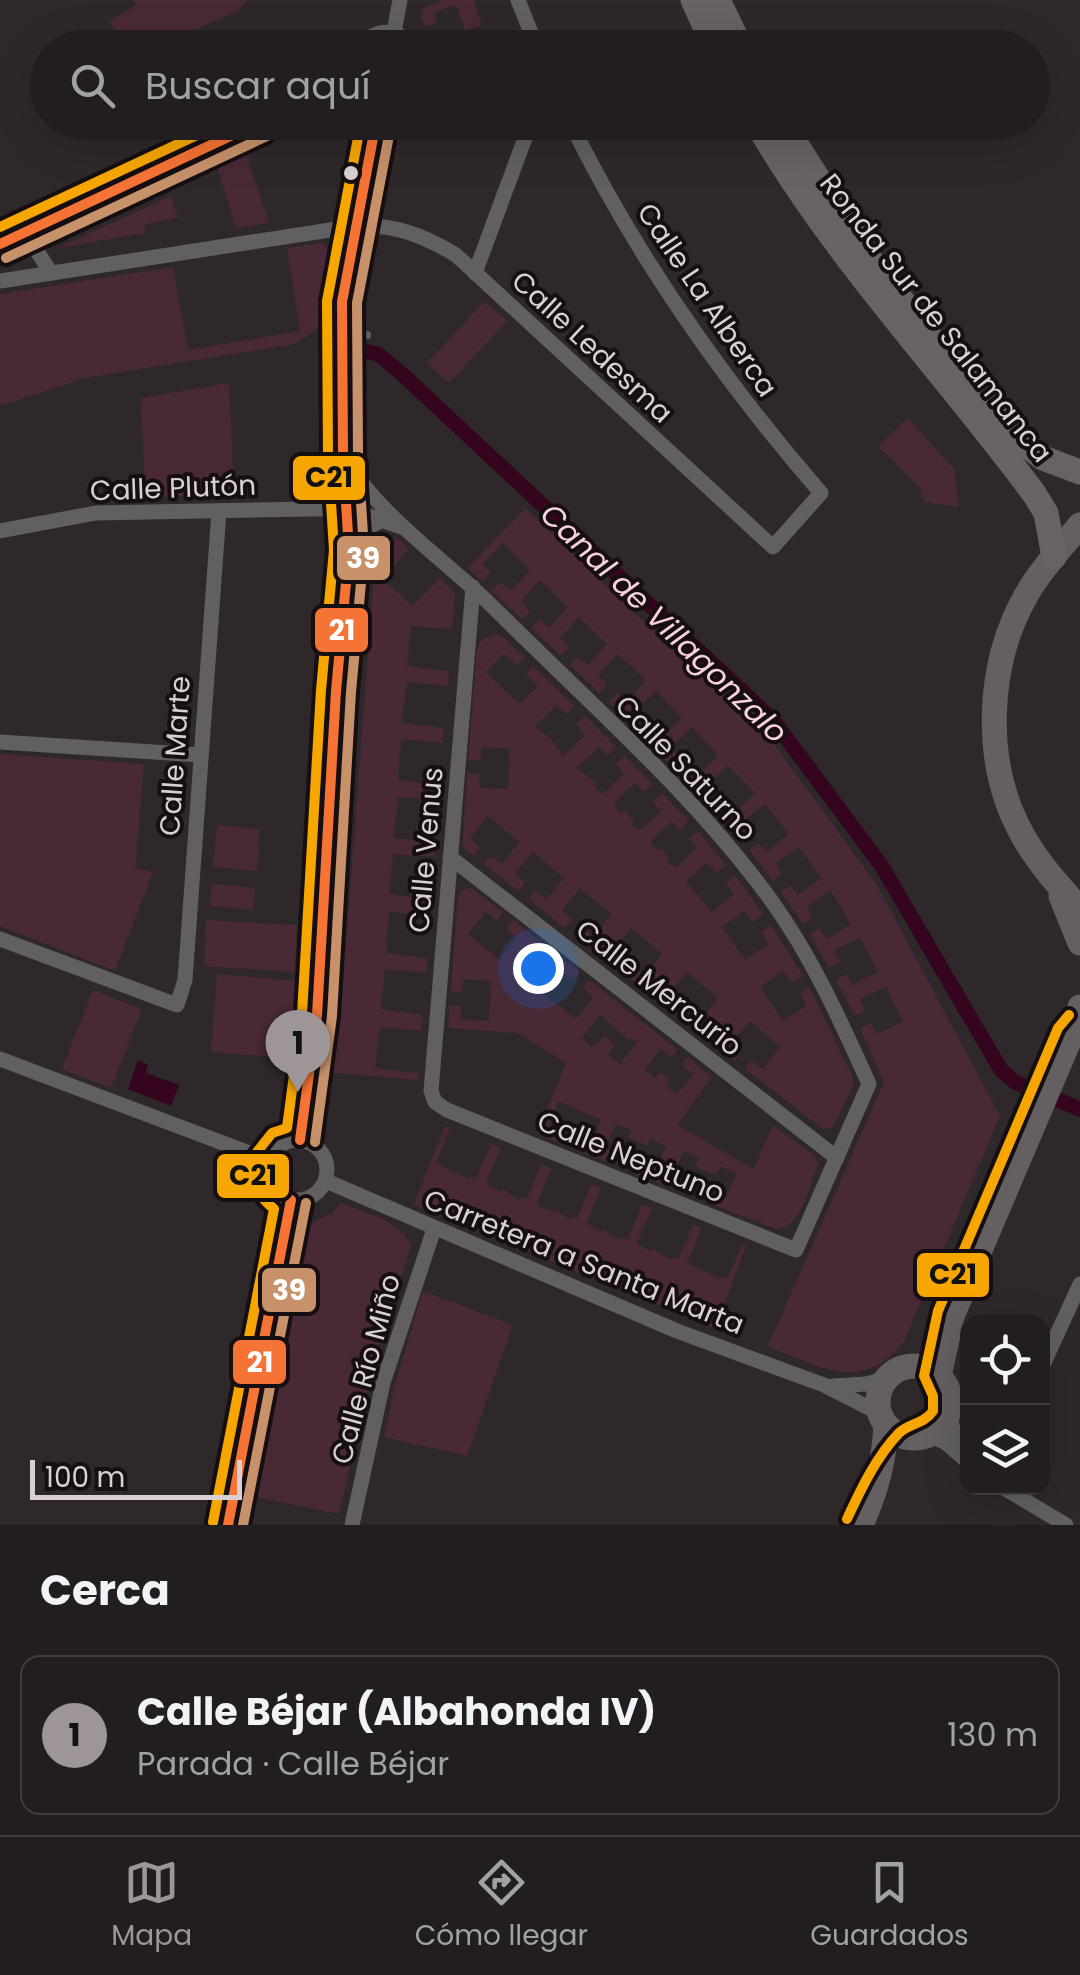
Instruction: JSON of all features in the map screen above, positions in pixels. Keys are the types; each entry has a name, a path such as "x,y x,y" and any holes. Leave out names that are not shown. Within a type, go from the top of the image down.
{"highway":[{"path":"693,0 707,30"},
{"path":"718,0 732,30"},
{"name":"Ronda Sur de Salamanca","path":"766,140 851,267 1035,495 1046,513 1054,557"},
{"name":"Ronda Sur de Salamanca","path":"793,140 865,253 941,350 1020,441 1043,458 1080,472"}],"main road":[{"path":"1080,525 1028,592 1012,625 996,685 994,724 999,769 1022,835 1055,882 1080,909"},
{"path":"1055,882 1080,942"},
{"path":"939,1376 952,1316 1076,1030 1080,1007"},
{"path":"912,1366 952,1316"},
{"path":"861,1525 878,1487 921,1437 940,1427 948,1413 949,1393 939,1376 912,1366 900,1368 885,1379 878,1397 882,1419 878,1487"},
{"path":"882,1419 900,1436 921,1437"}],"street":[{"path":"394,30 400,0"},
{"path":"518,0 530,30"},
{"path":"0,244 222,140"},
{"path":"300,1140 318,1015 336,690 349,544 342,302 373,140"},
{"path":"475,273 524,140"},
{"name":"Calle La Alberca","path":"579,140 623,223 682,316 740,397 821,493 773,547"},
{"name":"Calle Ledesma","path":"0,281 356,226 378,225 415,234 456,255 773,547"},
{"path":"33,228 36,248 51,273"},
{"name":"Calle Saturno","path":"344,456 385,514"},
{"name":"Calle Saturno","path":"348,509 364,503 385,514 473,588 738,858 801,947 833,1004 868,1084 837,1158"},
{"name":"Calle Plutón","path":"0,530 96,513 348,509"},
{"name":"Calle Marte","path":"0,938 178,1005 185,980 219,510"},
{"path":"349,544 385,514"},
{"name":"Calle Venus","path":"447,1110 435,1102 431,1091 473,588"},
{"path":"0,742 200,754"},
{"name":"Calle Mercurio","path":"450,857 837,1158"},
{"path":"0,1059 268,1160"},
{"name":"Calle Neptuno","path":"447,1110 796,1250 837,1158"},
{"path":"300,1140 321,1152 327,1168 326,1181 310,1198 291,1200 270,1186 268,1160 282,1144 300,1140"},
{"name":"Carretera a Santa Marta","path":"326,1181 677,1331 824,1385 882,1419"},
{"path":"228,1525 291,1200"},
{"name":"Calle Río Miño","path":"352,1525 383,1383 434,1228"},
{"path":"1050,1350 1080,1284"},
{"name":"Carretera a Santa Marta","path":"824,1385 866,1384 885,1379"},
{"path":"948,1413 960,1445"},
{"path":"921,1437 945,1442 960,1455"},
{"path":"1016,1495 1066,1525"}],"lane":[{"path":"340,330 367,335"}],"shaded area":[{"path":"134,0 247,0 239,10 195,30 114,30 109,22 136,5"},
{"path":"443,0 473,0 482,25 465,30 456,5 434,12 437,23 425,27 423,8"},
{"path":"245,150 269,223 236,228 216,163"},
{"path":"171,196 178,218 145,224 145,233 57,248"},
{"path":"320,243 329,253 318,328 295,344 85,378 0,406 0,294 173,267 188,350 300,331 287,248"},
{"path":"485,301 507,321 449,383 427,363"},
{"path":"229,383 234,495 145,497 141,398"},
{"path":"908,418 955,470 958,507 924,502 920,487 878,446"},
{"path":"525,508 702,672 776,747 877,885 1000,1116 904,1342 872,1368 839,1371 768,1346 884,1082 860,1028 871,1023 877,1034 903,1021 886,987 860,999 865,1011 855,1016 836,980 846,974 853,985 878,972 860,938 834,950 840,962 829,968 810,935 819,928 827,939 851,924 831,891 806,906 813,917 803,924 781,892 790,885 798,895 821,878 799,847 776,863 782,874 773,881 749,850 758,843 767,852 789,834 765,804 742,822 750,833 741,840 716,812 725,804 734,813 755,793 728,765 708,784 716,794 708,802 680,774 689,766 698,775 718,755 692,727 671,747 680,757 671,765 644,738 652,729 662,738 682,718 656,691 635,710 643,720 635,728 609,702 617,693 627,702 646,680 618,654 598,675 607,685 599,693 570,665 578,657 588,665 607,644 579,617 560,638 569,648 561,656 531,628 539,619 549,628 568,607 540,580 521,601 530,611 522,619 492,591 501,582 511,591 530,570 503,543 482,564 491,573 483,582 468,568"},
{"path":"390,537 409,549 383,579 412,606 440,578 455,594 452,629 411,626 407,666 449,671 448,686 407,682 402,723 444,728 443,743 401,739 398,780 440,785 439,800 398,797 394,838 436,842 435,857 393,854 389,894 431,899 430,916 389,912 386,953 427,958 426,973 385,969 381,1009 423,1015 422,1031 380,1027 375,1068 418,1073 418,1080 333,1073 376,546"},
{"path":"495,634 524,657 517,665 504,654 486,672 519,704 538,686 526,674 533,666 575,706 566,714 556,705 535,726 563,756 585,735 576,724 585,716 616,747 607,755 599,747 577,768 596,783 596,789 603,794 624,774 616,764 625,756 652,784 644,792 635,783 614,803 619,812 624,811 633,820 632,825 640,830 661,811 653,801 662,793 689,821 681,830 672,821 651,841 655,849 661,849 668,857 668,863 677,868 697,848 689,839 698,831 726,865 717,873 707,863 686,881 712,912 734,894 726,883 735,875 763,914 753,922 744,911 722,927 745,960 768,944 761,932 771,925 803,976 792,982 783,971 760,987 783,1021 806,1006 800,993 809,987 852,1075 853,1085 833,1128 823,1129 745,1069 751,1061 763,1069 780,1047 750,1021 731,1043 741,1053 735,1061 683,1020 689,1012 701,1020 718,998 687,972 669,994 679,1003 672,1012 627,976 633,968 645,976 662,954 631,928 613,950 623,959 616,968 575,936 582,928 594,936 611,914 580,888 562,910 572,920 565,928 529,899 535,891 547,899 564,878 533,852 515,873 525,883 518,891 484,864 490,856 502,864 519,842 488,816 470,838 480,848 474,856 463,847 467,773 479,774 480,788 508,789 510,749 482,747 480,761 468,760 477,648 482,639"},
{"path":"0,754 144,764 135,868 153,872 115,971 0,926"},
{"path":"217,825 260,829 257,871 213,867"},
{"path":"212,884 255,888 253,910 210,906"},
{"path":"471,888 503,912 497,920 485,912 468,934 500,960 517,938 507,928 513,920 579,972 573,980 561,972 544,994 576,1019 594,997 583,988 589,980 678,1050 672,1057 660,1049 645,1070 655,1078 660,1072 670,1080 666,1086 677,1094 693,1074 682,1065 688,1057 712,1077 677,1125 754,1169 773,1125 815,1156 818,1165 792,1222 776,1229 704,1201 708,1192 726,1198 736,1173 720,1166 716,1175 695,1167 699,1158 683,1152 672,1177 689,1184 684,1193 636,1174 640,1163 656,1169 666,1146 651,1139 648,1146 628,1137 631,1130 616,1124 605,1148 621,1155 616,1165 571,1148 576,1137 592,1143 601,1120 559,1101 548,1125 564,1132 559,1143 537,1134 566,1063 517,1033 448,1028 450,1005 461,1006 461,1020 489,1021 491,981 464,979 461,993 451,992 458,897","holes":["601,1015 628,1040 637,1042 620,1064 608,1055 615,1045 605,1036 592,1048 582,1037"]},
{"path":"206,920 297,925 294,972 204,966"},
{"path":"217,974 295,981 288,1058 211,1052"},
{"path":"93,990 142,1009 111,1088 62,1069"},
{"path":"138,1060 148,1065 146,1073 179,1085 171,1106 128,1089"},
{"path":"445,1126 450,1128 436,1163 476,1179 491,1144 501,1148 486,1183 519,1200 527,1199 541,1164 551,1168 537,1203 542,1208 557,1211 570,1220 577,1219 592,1184 601,1188 587,1223 620,1240 628,1239 642,1205 652,1208 637,1243 671,1260 678,1259 693,1225 702,1228 687,1263 721,1279 728,1278 742,1245 746,1246 715,1329 414,1204"},
{"path":"340,1203 391,1224 411,1246 375,1356 339,1514 256,1497 309,1224 331,1214"},
{"path":"423,1291 513,1325 467,1456 384,1437"}],"waterway":[{"name":"Canal de Villagonzalo","path":"359,350 378,354 401,373 773,720 881,865 1001,1070 1015,1082 1080,1109"}],"transit line":[{"name":"C21","path":"0,227 186,140"},
{"name":"21","path":"0,244 222,140"},
{"name":"39","path":"6,258 258,140"},
{"name":"C21","path":"213,1522 274,1209 256,1186 253,1157 272,1133 287,1128 302,1014 321,690 334,550 328,456 327,301 358,140"},
{"name":"21","path":"300,1140 317,1015 336,691 349,550 343,456 342,302 373,140"},
{"name":"39","path":"315,1142 332,1016 351,692 364,550 358,455 357,303 388,140"},
{"name":"C21","path":"847,1519 891,1442 933,1411 933,1396 924,1376 938,1311 1058,1028 1069,1015"},
{"name":"21","path":"228,1525 291,1200"},
{"name":"39","path":"243,1525 306,1203"}],"place":[{"name":"Calle Béjar (Albahonda IV)","path":"298,1092"}]}
